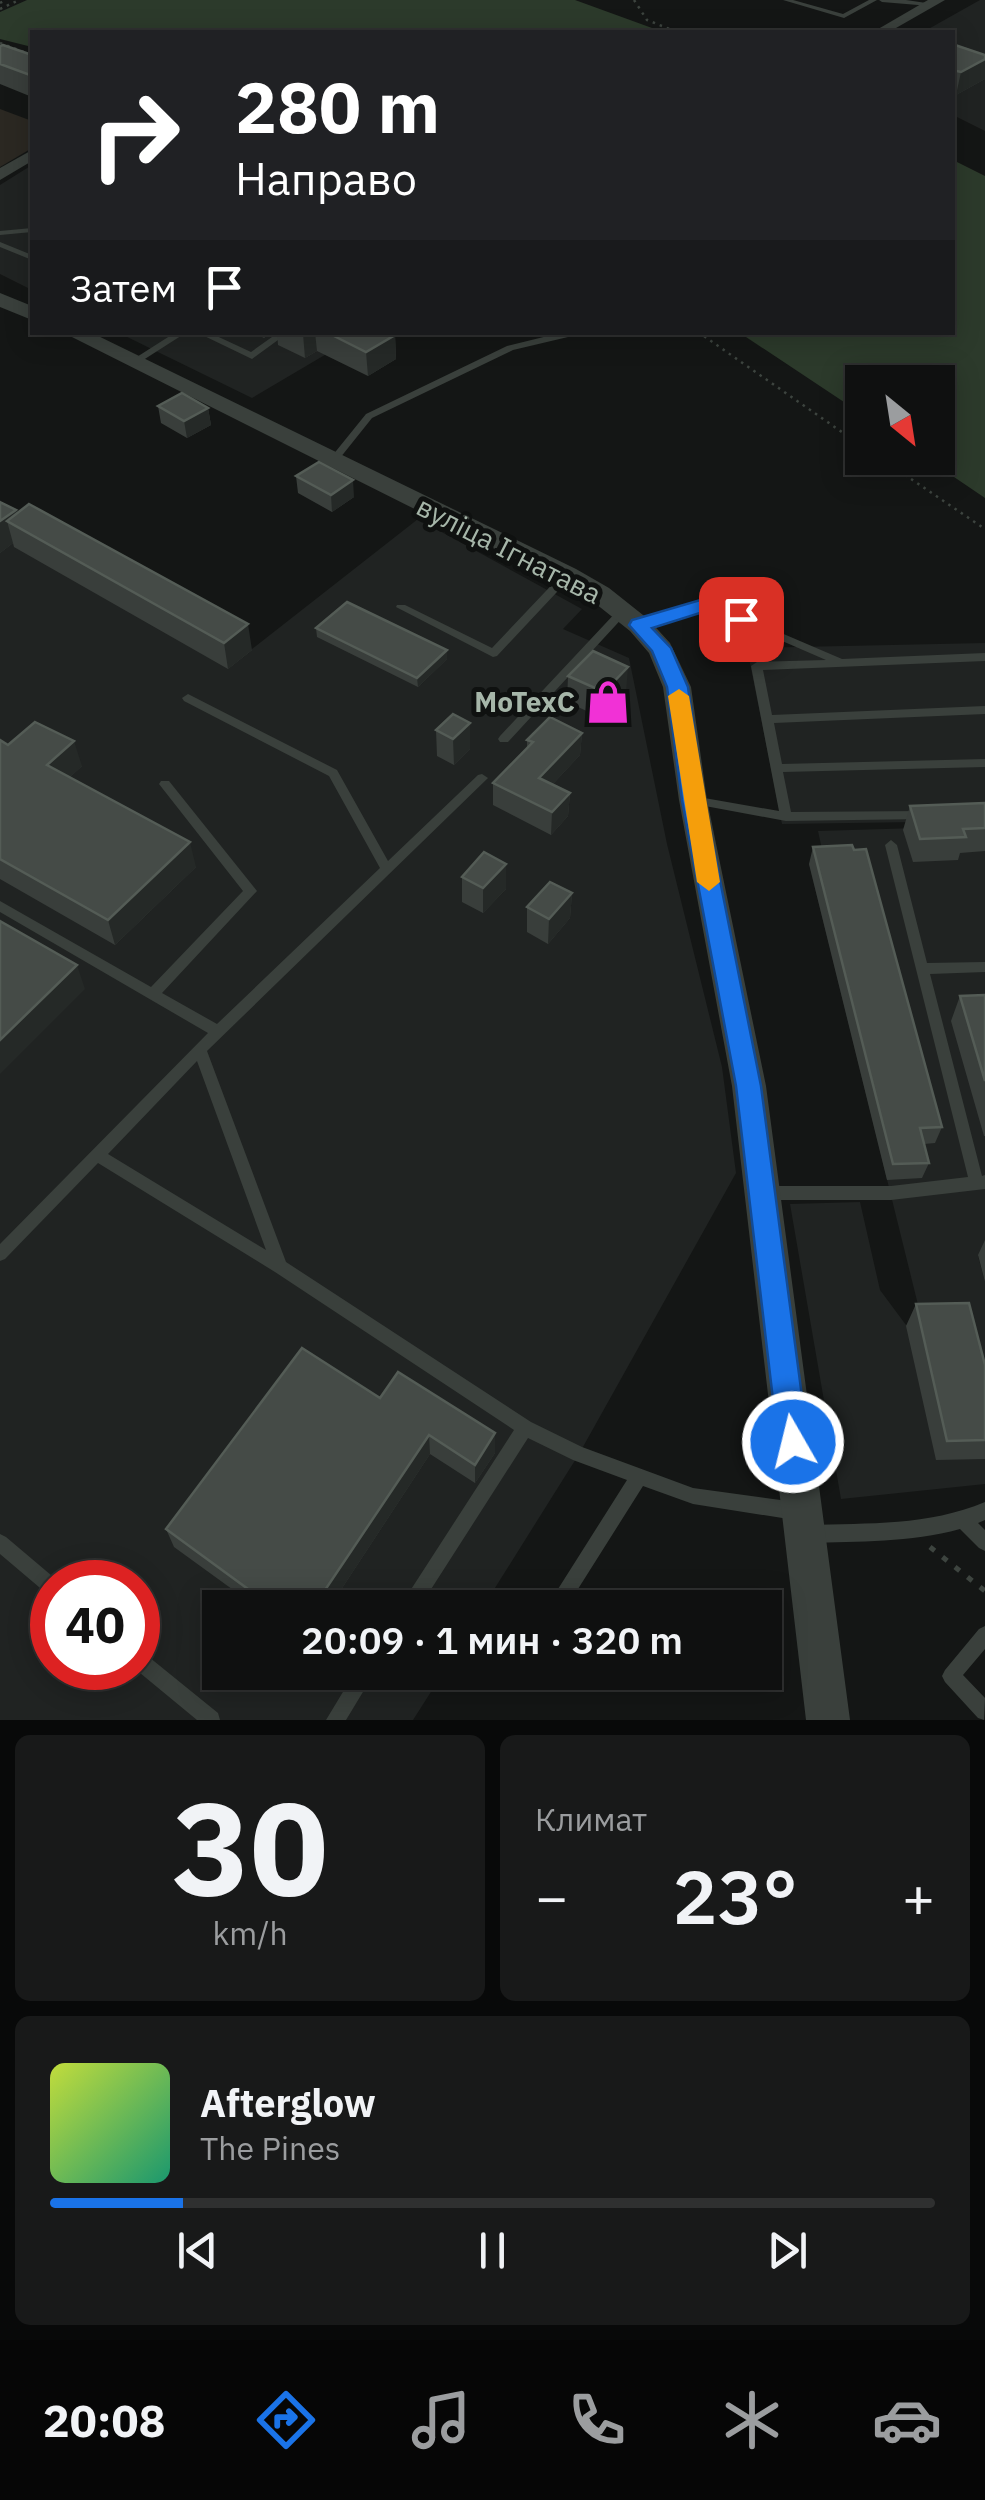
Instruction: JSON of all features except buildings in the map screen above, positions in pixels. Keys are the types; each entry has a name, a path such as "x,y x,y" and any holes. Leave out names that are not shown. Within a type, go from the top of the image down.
{"street":[{"path":"884,30 934,2"},
{"path":"0,175 30,156"},
{"path":"0,299 30,313"},
{"name":"вуліца Ігнатава","path":"78,335 567,575 630,618 660,648 678,687 693,800 748,1086 828,1720"}],"lane":[{"path":"786,0 844,16 874,0"},
{"path":"882,0 934,2"},
{"path":"0,233 30,231"},
{"path":"0,244 30,257"},
{"path":"134,362 178,335"},
{"path":"206,335 252,356 281,335"},
{"path":"332,461 369,416 510,348 565,335"},
{"path":"401,607 493,653 567,575"},
{"path":"504,740 630,618 707,604 842,662"},
{"path":"786,817 757,666 985,657"},
{"path":"188,698 332,774 387,870"},
{"path":"767,719 985,710"},
{"path":"777,768 985,763"},
{"path":"0,1254 200,1049 482,778"},
{"path":"152,994 251,892 165,784"},
{"path":"693,800 786,817 945,814"},
{"path":"760,1193 891,1193 980,1182 891,846"},
{"path":"0,906 218,1032"},
{"path":"921,969 985,967"},
{"path":"200,1049 280,1266"},
{"path":"99,1156 280,1266 525,1428 639,1477 693,1496 804,1523 909,1530 964,1521 985,1511"},
{"path":"420,1590 525,1428"},
{"path":"567,1590 639,1477"},
{"path":"964,1521 985,1542"},
{"path":"0,1543 30,1568"},
{"path":"985,1635 951,1676 985,1711"},
{"path":"160,1677 211,1720"},
{"path":"336,1720 355,1690"}],"path":[{"path":"0,3 6,0"},
{"path":"634,0 647,20 671,30"},
{"path":"0,9 19,1"},
{"path":"0,44 30,54"},
{"path":"702,335 845,434"},
{"path":"905,475 985,529"},
{"path":"909,1530 985,1591"}],"shaded area":[{"path":"27,0 575,0 658,30 30,30 30,46 0,39 0,12"},
{"path":"985,0 985,131 955,116 955,30 927,30"},
{"path":"0,109 30,120 30,149 0,167"},
{"path":"955,161 985,176 985,498 951,475 955,475 955,365 845,365 845,403 743,335 955,335"},
{"path":"30,166 30,289 0,274 0,185"},
{"path":"123,335 359,335 252,398"},
{"path":"0,510 252,649 418,519 582,609 563,629 629,658 667,844 722,1067 736,1173 579,1454 494,1590 202,1590 202,1690 432,1690 413,1720 0,1720"},
{"path":"985,643 985,821 782,824 747,648"},
{"path":"985,826 985,1255 978,1256 985,1282 985,1484 841,1499 790,1204 860,1202 880,1290 906,1325 923,1325 809,864 825,863 818,831"}],"slow traffic":[{"path":"679,696 709,882"}],"place":[{"name":"MoTexC","path":"608,702"}],"route":[{"path":"741,619 707,604 638,625 660,648 678,687 693,800 748,1086 793,1442"}]}
